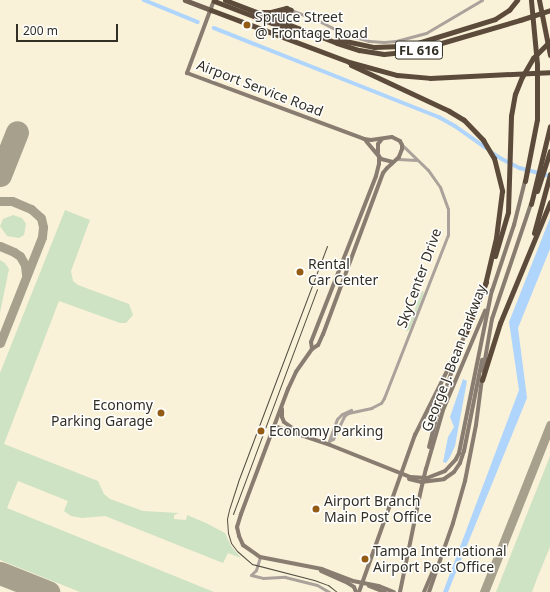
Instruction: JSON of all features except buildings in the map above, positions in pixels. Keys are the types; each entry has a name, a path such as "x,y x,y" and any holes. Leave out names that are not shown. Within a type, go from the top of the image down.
{"highway":[{"name":"FL 616","path":"225,0 359,50 384,54 414,51 435,46 550,10"},
{"path":"317,34 374,47 408,46 495,19 509,10 517,0"},
{"path":"525,181 530,162 537,119 538,97 537,64 531,0"},
{"path":"539,0 550,55"},
{"path":"214,1 277,25 307,30"},
{"path":"258,12 271,12 286,8 292,10"},
{"name":"FL 616","path":"211,10 326,54 376,70 412,77 465,78 550,72"},
{"path":"287,23 284,20 283,13 292,10"},
{"path":"465,335 504,231 508,212 511,116 515,94 525,71 533,58 550,41"},
{"path":"326,54 459,117 474,129 494,158 502,191 495,244 485,284"},
{"path":"538,183 550,126"},
{"path":"531,204 550,151"},
{"path":"526,258 550,174"},
{"path":"482,380 495,337 550,202"}],"main road":[{"name":"FL 616","path":"185,0 211,10"}],"street":[{"path":"292,10 353,37 373,42 384,42 396,41 426,33 482,0"},
{"path":"211,10 214,1"},
{"name":"Airport Service Road","path":"211,10 187,73 364,139 373,140 384,138"},
{"path":"312,349 312,342 376,176 379,164 378,144 384,138 392,137 400,141 402,145 402,154 384,173 323,334 318,345 312,349 294,377 240,514 238,527 239,536 243,544 260,557 316,568 385,592"},
{"name":"Airport Service Road","path":"364,139 371,145 378,155"},
{"name":"SkyCenter Drive","path":"329,443 336,421 342,414 347,411 376,406 385,396 448,232 448,209 442,190 430,172 402,145"},
{"path":"378,155 384,161 416,160"},
{"name":"George J. Bean Parkway","path":"400,592 421,490 443,410 492,290 514,225 525,181"},
{"name":"George J. Bean Parkway","path":"429,592 448,539 468,466 489,334 496,305 531,204"},
{"path":"400,474 418,478 433,477 446,471 456,459 492,290"},
{"path":"274,426 329,443 421,482 431,482 444,478 454,472 460,463 464,451 478,375 489,334"},
{"path":"426,469 437,414 465,335"},
{"path":"359,592 417,430 465,335"},
{"path":"282,405 282,417 284,422 306,436"},
{"path":"424,592 448,539"},
{"path":"260,557 256,570 251,575 263,578 285,577 317,586 329,592"},
{"path":"316,568 348,583 354,587 356,592"},
{"path":"362,583 379,586 394,592"}],"green space":[{"path":"65,210 90,220 71,271 73,281 78,285 129,304 133,315 126,323 120,323 59,301 4,444 98,481 104,494 110,499 143,511 179,513 174,515 174,519 186,520 187,515 206,523 225,533 231,546 241,558 228,553 223,563 105,516 82,518 71,516 64,511 68,501 18,481 7,508 214,592 80,592 0,560 0,373"},
{"path":"13,215 22,218 26,224 24,235 19,238 7,236 0,226 3,219"},
{"path":"0,260 5,263 9,269 0,313"},
{"path":"422,291 424,292 423,296 410,329 406,332"},
{"path":"550,456 550,547 532,592 496,592"}],"water":[{"path":"550,218 550,249 518,328 527,398 448,592 443,592 519,390 509,322"},
{"path":"463,379 467,381 455,446 446,463 443,462 448,437 454,427 450,417"}],"waterway":[{"path":"144,0 198,22"},
{"path":"214,28 439,117 455,126 486,148"},
{"path":"491,152 520,168 550,176"}],"taxiway":[{"path":"0,201 12,201 31,209 41,218 43,227 42,237 0,343"},
{"path":"0,246 20,256 25,265 26,274"},
{"path":"484,592 550,425"}],"runway":[{"path":"0,175 17,132"},
{"path":"0,573 48,592"}],"tram line":[{"path":"327,246 238,482 227,519 228,533 231,543 237,551 252,564 314,580 328,585 337,592"},
{"path":"233,514 317,289"}],"place":[{"name":"Spruce Street @ Frontage Road","path":"247,25"},
{"name":"Rental Car Center","path":"300,272"},
{"name":"Economy Parking Garage","path":"161,413"},
{"name":"Economy Parking","path":"261,431"},
{"name":"Airport Branch Main Post Office","path":"316,509"},
{"name":"Tampa International Airport Post Office","path":"365,559"}]}
